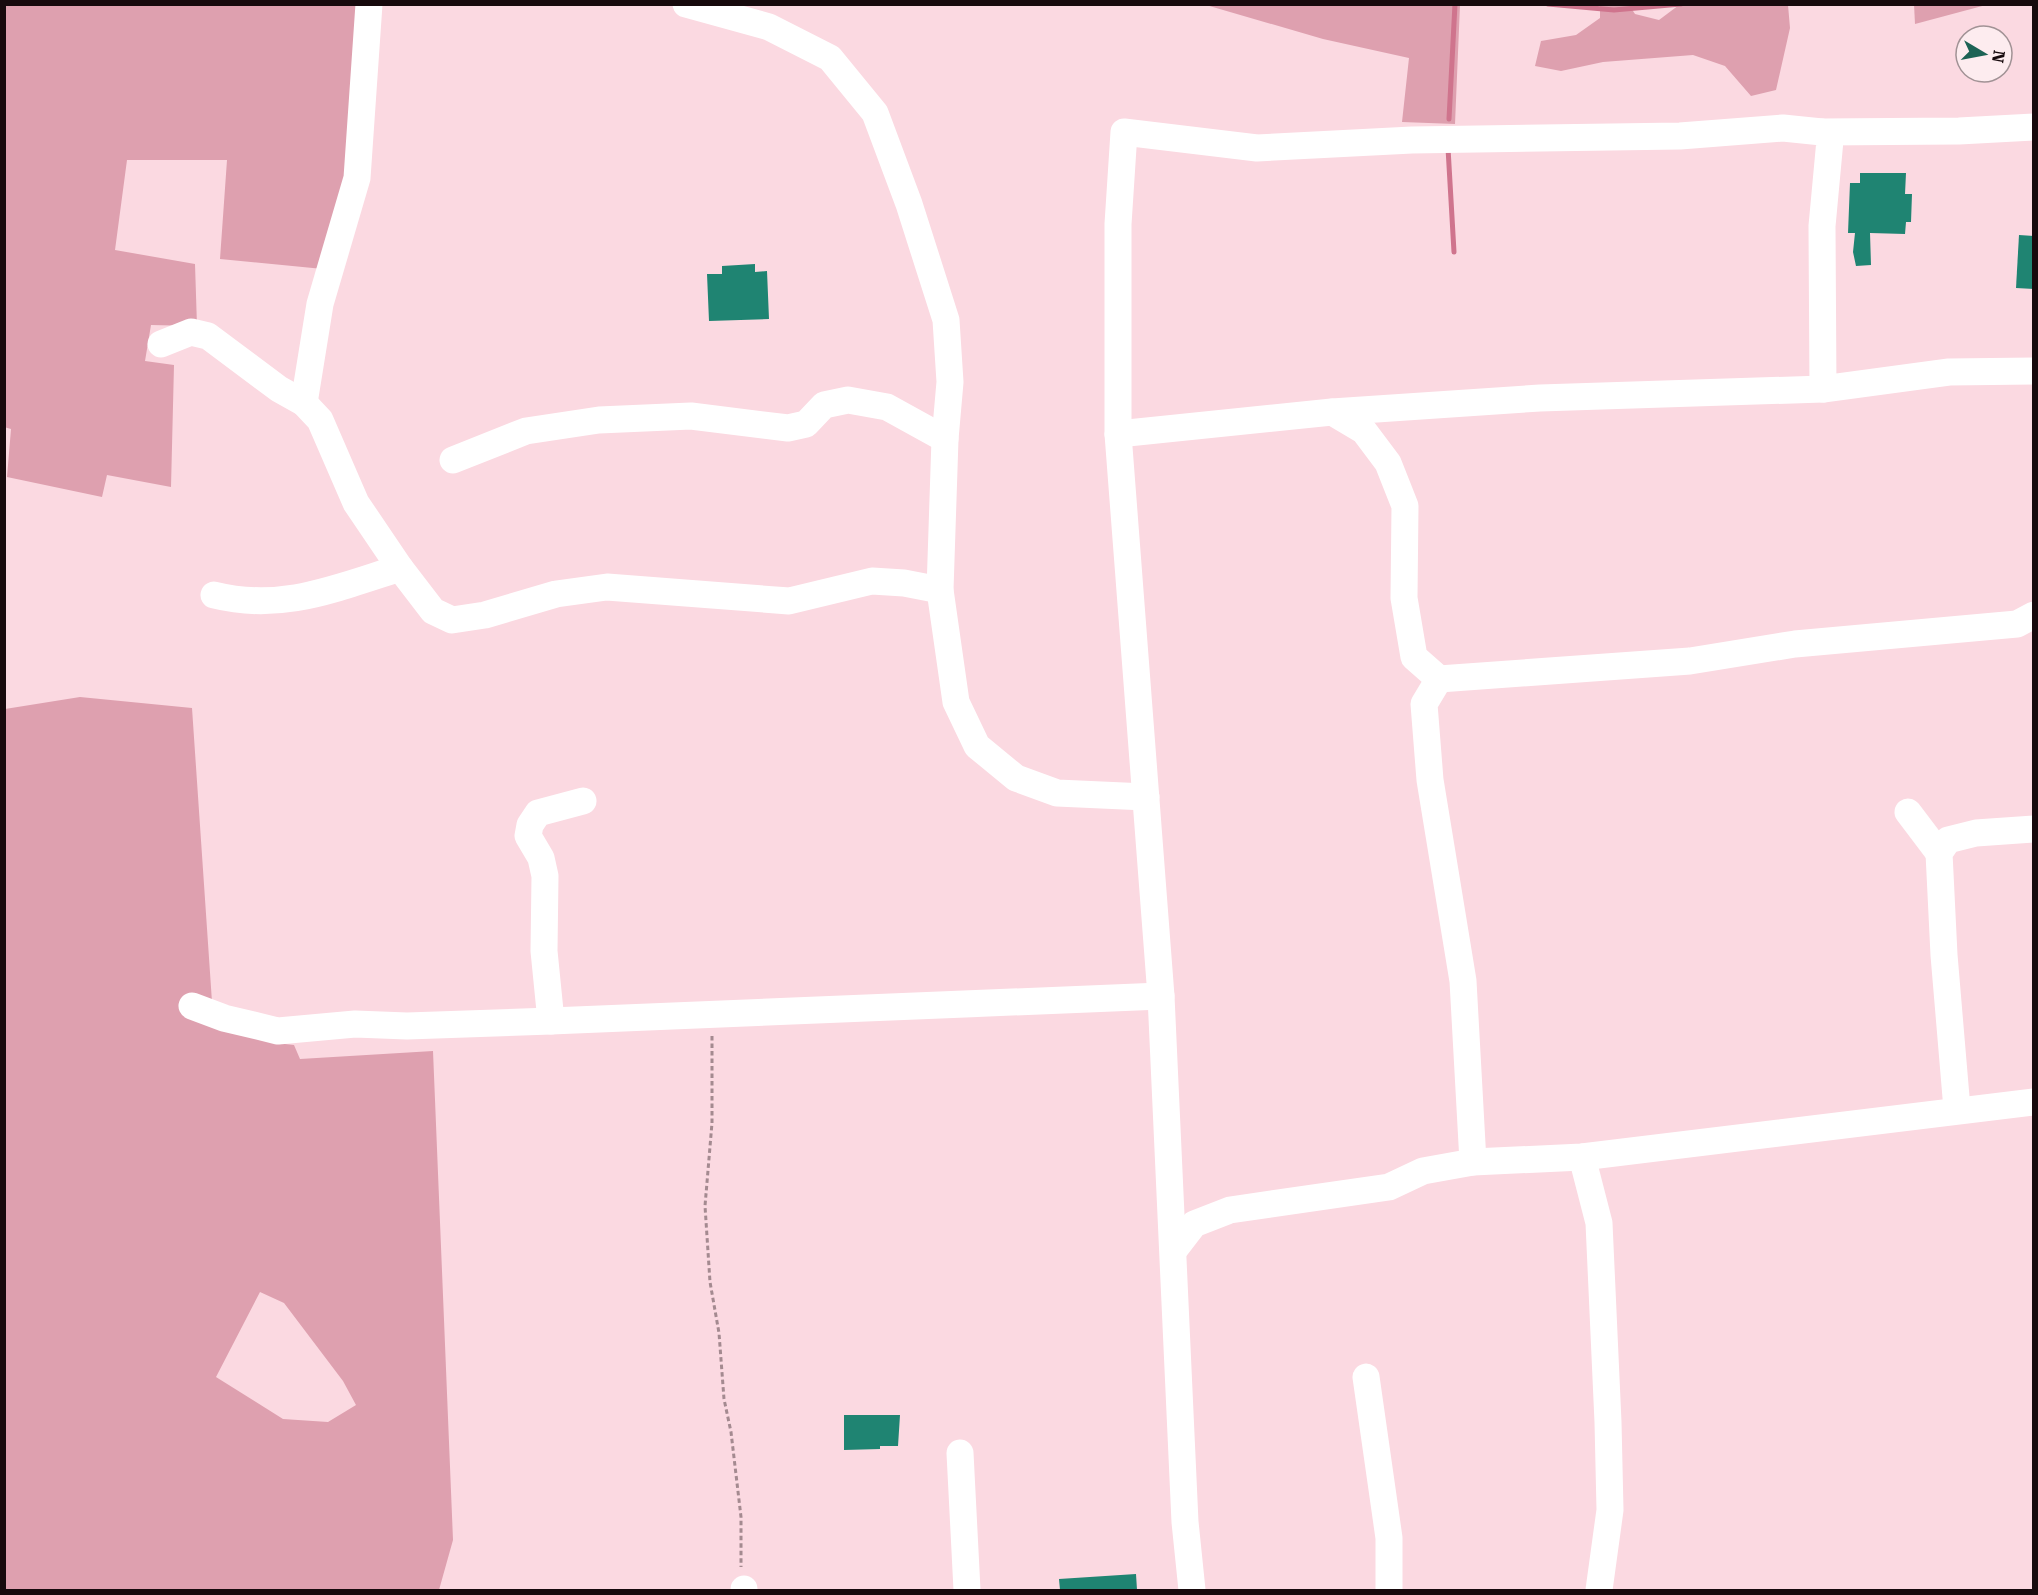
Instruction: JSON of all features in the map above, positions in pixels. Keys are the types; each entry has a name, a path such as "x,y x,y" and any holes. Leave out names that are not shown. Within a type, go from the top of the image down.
{"street":[{"path":"304,403 320,304 357,178 361,150 369,4"},
{"path":"686,4 770,27 830,58 875,113 909,204 946,320 950,382 945,439 940,590 956,702 978,746 1016,778 1057,793 1146,797"},
{"path":"1192,1590 1185,1522 1161,996 1118,434 1118,224 1124,132 1257,148 1412,140 1680,136 1783,128 1822,132 1959,131 2034,127"},
{"path":"1822,132 1830,140 1822,226 1822,389"},
{"path":"161,344 191,332 208,336 279,389 304,403 320,420 356,503 400,568 433,612 452,620 485,615 556,594 607,587 789,601 872,581 904,583 940,590"},
{"path":"1118,434 1332,412 1539,398 1822,389 1949,372 2034,371"},
{"path":"453,460 526,430 599,420 691,416 788,428 806,424 824,405 848,400 887,407 945,439"},
{"path":"1332,412 1365,431 1389,463 1406,506 1404,598 1414,657 1439,679 1690,661 1795,644 2017,624 2034,615"},
{"path":"214,595 242,602 292,599 400,568"},
{"path":"1439,679 1424,704 1430,780 1463,981 1473,1162"},
{"path":"550,1021 544,951 545,876 541,858 528,836 530,825 538,813 583,801"},
{"path":"1908,812 1939,853 1944,955 1957,1109"},
{"path":"1939,853 1948,840 1976,833 2034,829"},
{"path":"192,1006 224,1018 278,1031 355,1024 407,1026 1161,996"},
{"path":"1174,1250 1194,1224 1230,1210 1389,1188 1423,1171 1473,1162 1582,1157 1726,1141 1957,1109 2034,1102"},
{"path":"1582,1157 1599,1223 1608,1422 1610,1510 1599,1590"},
{"path":"1366,1377 1389,1538 1389,1590"},
{"path":"960,1453 967,1590"}],"path":[{"path":"712,1013 712,1123 705,1206 710,1282 719,1333 724,1400 731,1432 741,1517 740,1548 744,1590"}],"shaded area":[{"path":"1914,4 1986,4 1986,5 1915,24"},
{"path":"4,5 368,5 342,195 323,269 220,259 227,160 127,160 115,250 195,264 197,326 151,325 145,361 174,365 171,487 107,475 102,497 7,477 11,429 4,427"},
{"path":"1206,5 1460,5 1455,124 1402,122 1409,58 1323,39"},
{"path":"1600,5 1629,5 1635,14 1659,20 1679,5 1788,5 1790,28 1776,90 1751,96 1725,66 1693,55 1603,62 1561,71 1535,66 1541,41 1576,35 1600,18"},
{"path":"80,697 192,708 212,1002 276,1043 294,1045 300,1059 433,1051 453,1540 439,1590 5,1590 5,709","holes":["260,1292 284,1303 343,1381 356,1405 328,1422 283,1419 216,1377"]}],"building":[{"path":"1860,173 1906,173 1905,194 1912,194 1911,222 1906,222 1905,234 1870,233 1871,265 1856,266 1853,252 1855,233 1848,233 1850,183 1860,183"},
{"path":"2019,235 2034,236 2034,289 2016,288"},
{"path":"755,264 755,272 767,271 769,319 709,321 707,274 722,274 722,266"},
{"path":"844,1415 900,1415 898,1446 844,1450"},
{"path":"1136,1574 1137,1590 1060,1590 1059,1579"}],"waterway":[{"path":"1449,119 1455,4"},
{"path":"1548,4 1614,10 1681,4"},
{"path":"1448,148 1454,252"}]}
